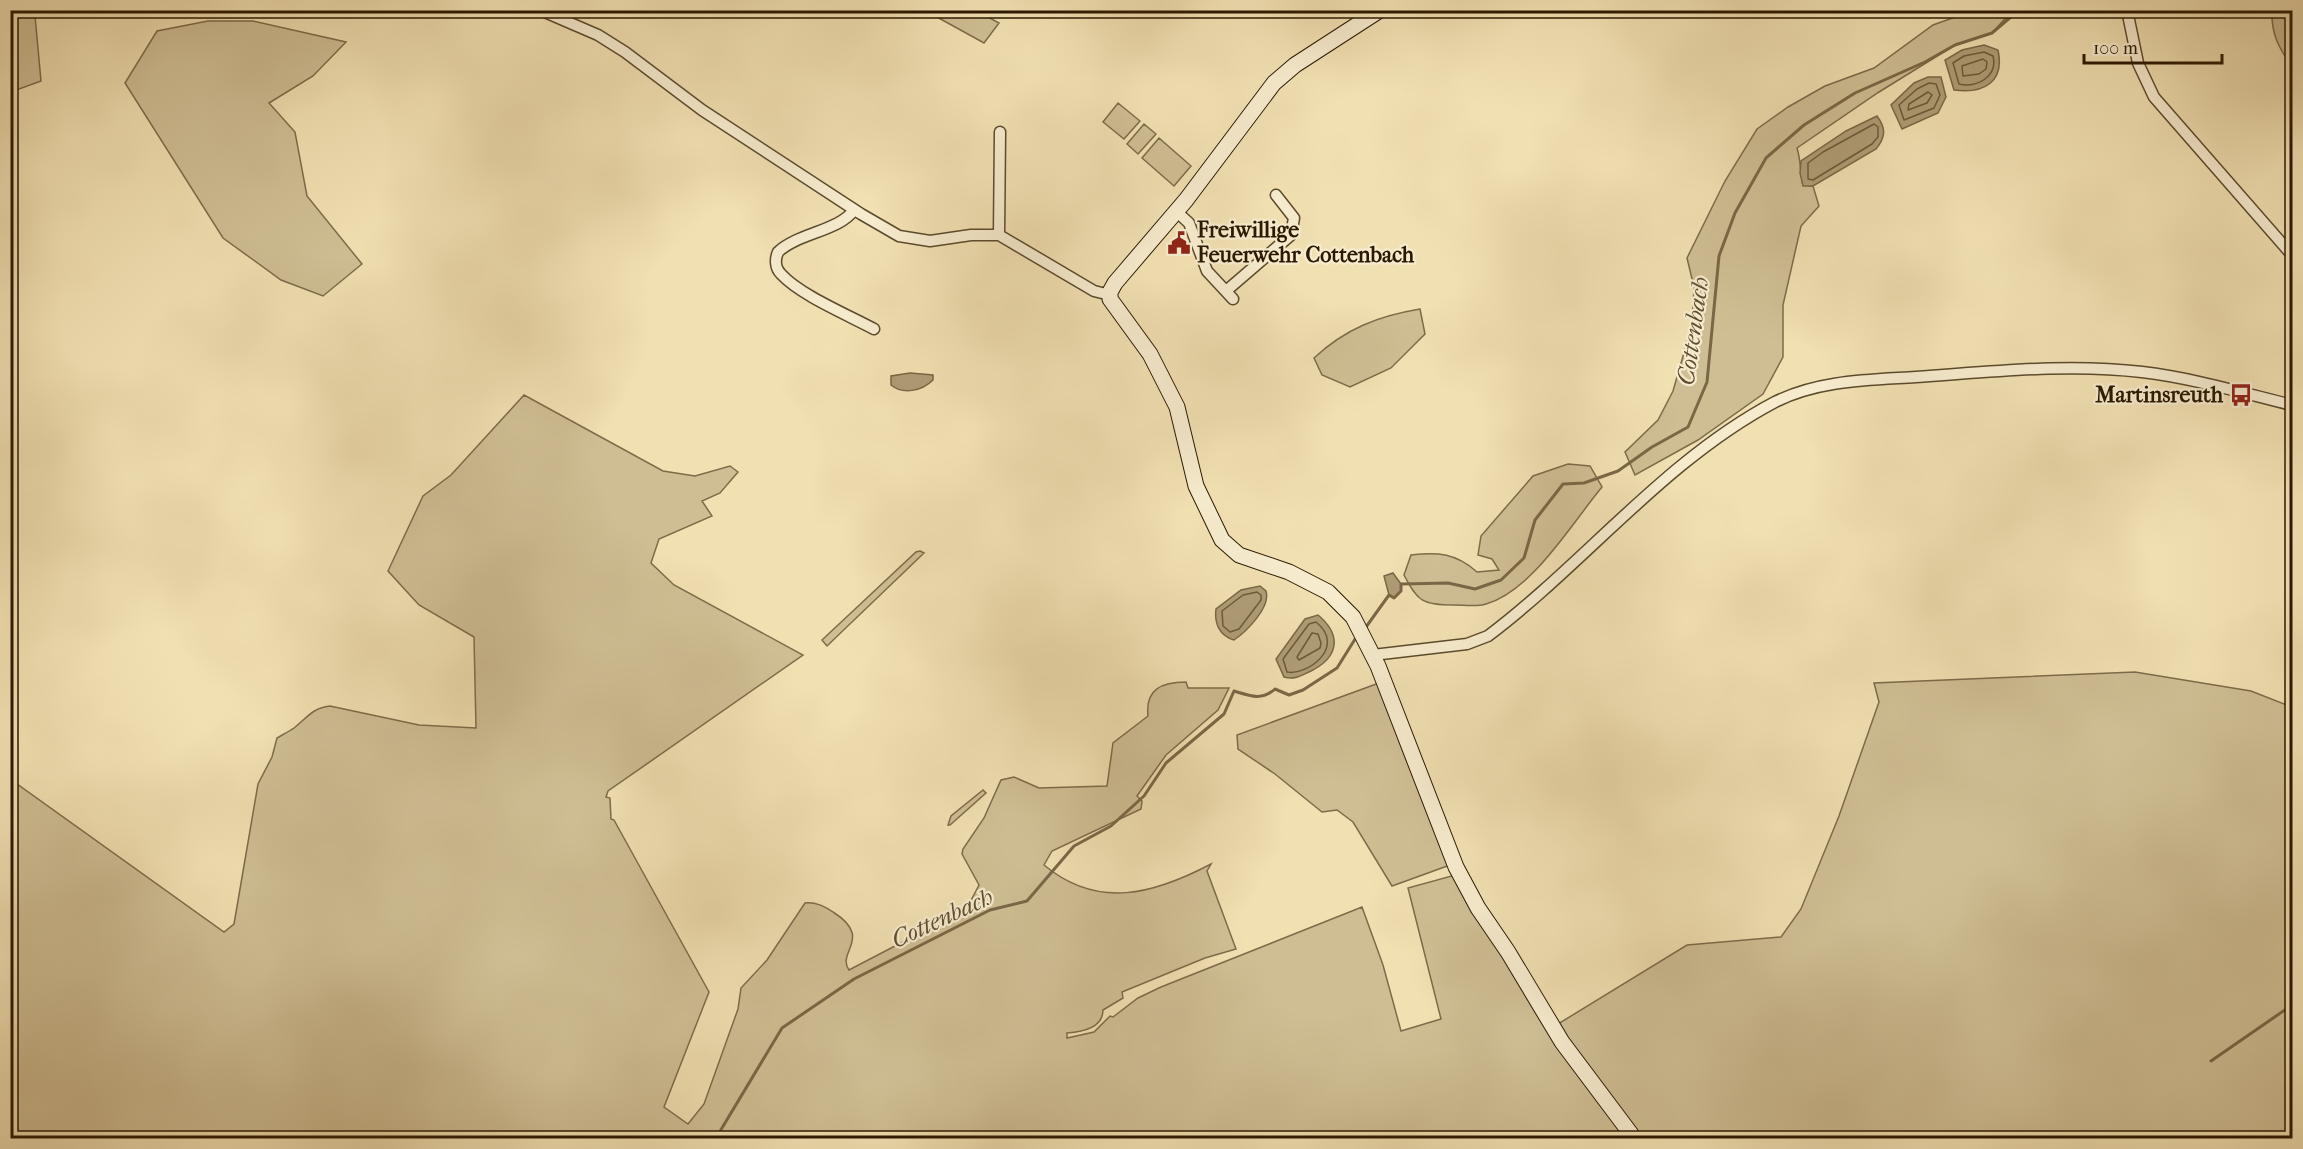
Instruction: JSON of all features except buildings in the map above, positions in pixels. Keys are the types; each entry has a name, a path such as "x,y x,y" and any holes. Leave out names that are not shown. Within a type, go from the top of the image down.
{"street":[{"path":"540,10 598,36 625,52 702,110 854,210 899,236 914,240 937,241 971,235 999,235 1094,291 1110,294 1150,354 1177,407 1197,486 1208,515 1222,540 1239,555 1289,572 1336,598 1353,616 1373,655 1456,867 1478,908 1508,952 1562,1042 1634,1138"},
{"path":"1110,294 1115,283 1177,212 1274,83 1295,66 1380,10"},
{"path":"2127,10 2138,63 2154,97 2292,255"},
{"path":"999,235 1000,132"},
{"path":"1177,212 1189,223 1208,271 1229,295 1291,235 1294,218 1276,195"},
{"path":"854,210 843,220 786,245 778,252 776,265 781,274 817,299 874,329"},
{"path":"1373,655 1467,644 1488,636 1649,492 1733,428 1775,402 1802,391 1845,382 2058,368 2143,372 2292,405"}],"shaded area":[{"path":"10,11 42,11 35,16 41,81 11,92"},
{"path":"926,11 977,11 999,23 984,43"},
{"path":"1972,11 2012,11 1992,33 1955,45 1879,92 1797,148 1803,185 1813,186 1819,206 1801,226 1783,305 1783,357 1763,394 1698,440 1635,475 1625,452 1658,420 1673,391 1692,325 1694,287 1687,258 1725,181 1757,129 1788,107 1825,86 1874,68 1933,25"},
{"path":"2272,11 2292,11 2292,67 2277,40"},
{"path":"208,21 253,21 346,42 313,76 269,103 295,132 307,196 362,264 323,296 281,280 223,238 125,83 157,31"},
{"path":"1118,103 1140,121 1124,139 1103,122"},
{"path":"1144,124 1156,134 1138,154 1127,144"},
{"path":"1159,138 1191,166 1174,186 1142,158"},
{"path":"1420,309 1425,334 1391,368 1350,387 1322,375 1314,358 1338,339 1376,320"},
{"path":"524,395 663,471 695,476 730,466 738,472 720,493 702,501 712,516 659,539 651,563 674,585 803,655 608,791 606,797 610,798 611,819 614,820 709,992 664,1107 688,1124 704,1104 738,1009 741,988 767,960 805,903 816,904 833,912 845,921 851,930 852,944 846,963 849,970 965,912 979,885 962,854 963,849 984,818 1001,780 1014,777 1039,788 1107,786 1113,743 1148,716 1149,699 1152,693 1163,686 1186,682 1188,688 1229,688 1218,710 1166,755 1137,796 1142,801 1141,809 1052,851 1044,865 1064,879 1085,888 1126,893 1168,883 1211,864 1207,871 1236,949 1205,958 1122,992 1123,998 1103,1010 1096,1025 1079,1032 1067,1033 1067,1038 1094,1032 1110,1016 1113,1017 1138,998 1161,987 1362,907 1383,965 1401,1031 1441,1019 1408,888 1455,875 1558,1024 1687,945 1781,937 1801,909 1839,816 1879,702 1874,683 2135,672 2251,691 2292,707 2292,1138 11,1138 10,779 224,932 234,924 258,784 272,757 277,738 294,728 314,711 330,706 419,725 476,728 474,637 419,605 388,571 423,496 451,475"},
{"path":"1568,464 1590,466 1602,487 1550,554 1519,585 1503,597 1479,605 1428,603 1413,591 1404,575 1411,555 1446,555 1462,561 1477,572 1499,570 1492,559 1478,555 1481,536 1533,476"},
{"path":"916,552 924,553 827,646 822,640"},
{"path":"1379,683 1450,865 1392,886 1353,822 1337,810 1322,812 1275,774 1238,749 1237,735"},
{"path":"983,790 986,793 948,825 951,816"}],"water":[{"path":"1984,45 1998,50 1999,61 1995,78 1983,88 1954,90 1945,60 1962,50"},
{"path":"1928,77 1941,77 1946,97 1938,113 1902,129 1891,105 1914,83"},
{"path":"1877,116 1884,132 1876,149 1813,186 1803,186 1800,173 1801,161 1846,131"},
{"path":"910,373 933,375 933,380 923,387 907,391 891,385 891,376"},
{"path":"1393,573 1401,584 1401,591 1394,598 1389,595 1384,576"},
{"path":"1260,586 1266,591 1267,597 1262,611 1234,640 1225,636 1217,624 1216,609 1241,590"},
{"path":"1318,615 1331,630 1334,638 1332,652 1327,659 1311,671 1294,678 1284,677 1276,659 1305,619"}],"waterway":[{"name":"Cottenbach","path":"1366,627 1389,595 1394,598 1401,591 1401,584 1448,583 1475,589 1501,580 1524,558 1535,520 1563,484 1584,483 1618,471 1652,447 1688,427 1707,382 1719,256 1735,213 1766,158 1804,125 1855,93 1925,62 1955,45 1992,33 2019,10"},
{"name":"Cottenbach","path":"716,1138 782,1028 854,979 990,910 1027,901 1074,846 1111,826 1144,796 1166,763 1224,714 1234,691 1261,696 1275,689 1289,695 1303,690 1337,668 1357,636"},
{"path":"2211,1061 2292,1005"}],"place":[{"name":"Freiwillige Feuerwehr Cottenbach","path":"1179,243"},
{"name":"Martinsreuth","path":"2241,395"}]}
